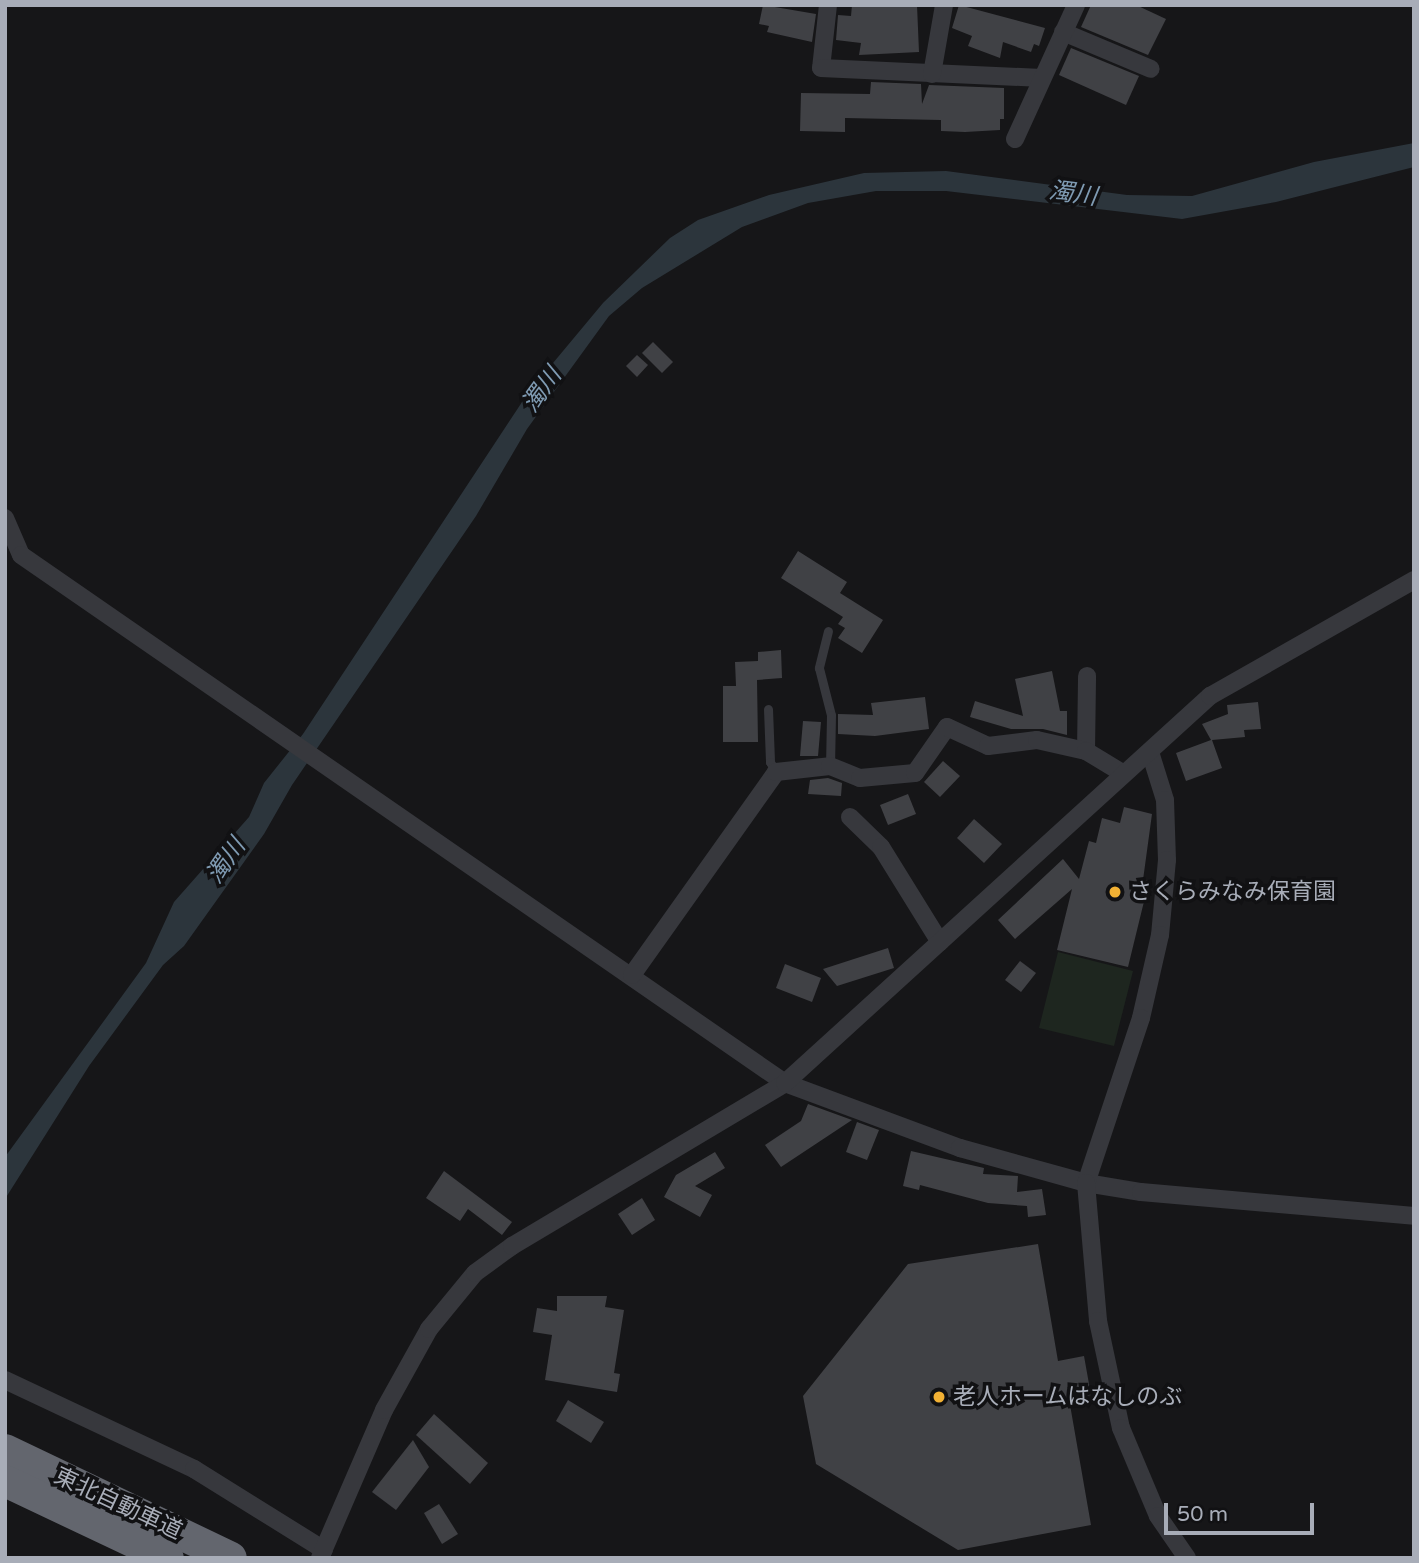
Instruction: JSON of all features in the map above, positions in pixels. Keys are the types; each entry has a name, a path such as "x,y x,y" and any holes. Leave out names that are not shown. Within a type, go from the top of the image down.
{"highway":[{"name":"東北自動車道","path":"5,1450 231,1558"},
{"name":"東北自動車道","path":"5,1481 168,1558"}],"street":[{"path":"828,5 821,68 1042,78"},
{"path":"932,75 944,5"},
{"path":"1015,139 1076,5"},
{"path":"1063,32 1151,69"},
{"path":"5,518 21,555 267,722 785,1083 960,1148 1086,1183 1141,1192 1414,1216"},
{"path":"5,1381 194,1469 322,1554 384,1410 429,1329 475,1273 512,1246 785,1083 1210,696 1414,580"},
{"path":"1086,751 1087,676"},
{"path":"632,975 776,772 831,766 860,778 915,773 947,727 988,746 1037,740 1086,751 1124,774"},
{"path":"1150,752 1165,800 1167,860 1160,935 1142,1018 1086,1183 1098,1321 1121,1428 1158,1516 1187,1558"},
{"path":"850,817 881,847 940,942"}],"lane":[{"path":"828,631 819,668 831,715 831,766"},
{"path":"768,709 770,762 776,772"}],"shaded area":[{"path":"1058,952 1133,971 1114,1046 1039,1028"}],"water":[{"name":"濁川","path":"1414,143 1414,167 1276,202 1182,219 946,191 876,191 808,203 742,227 642,288 609,316 527,429 476,516 292,785 264,834 184,946 163,965 89,1066 5,1199 5,1157 146,963 174,902 249,817 264,783 303,734 528,393 603,303 670,238 698,220 769,195 864,173 946,171 1127,195 1192,196 1314,162"}],"building":[{"path":"763,5 816,14 812,42 767,32 769,26 759,24"},
{"path":"852,5 917,5 919,52 859,55 861,43 836,40 838,15 851,16"},
{"path":"959,5 1045,28 1039,46 1034,44 1031,52 1003,42 1000,58 968,46 972,36 952,28"},
{"path":"1091,5 1136,5 1166,19 1148,55 1081,27"},
{"path":"1071,48 1139,76 1126,105 1059,75"},
{"path":"871,82 921,84 922,104 929,85 1004,88 1004,119 1000,119 1000,130 941,131 941,120 845,118 845,132 800,131 801,93 870,94"},
{"path":"653,342 673,362 662,373 642,353"},
{"path":"637,355 648,365 637,377 626,366"},
{"path":"798,551 847,582 840,593 883,620 862,653 838,638 845,628 838,624 843,617 781,578"},
{"path":"781,650 782,678 757,680 758,742 723,742 723,686 736,686 735,662 758,661 758,652"},
{"path":"1052,671 1060,711 1067,711 1067,735 1043,729 1011,729 970,717 975,701 1023,716 1015,679"},
{"path":"925,697 929,729 875,736 838,734 838,714 873,715 871,703"},
{"path":"1258,702 1261,729 1244,730 1245,737 1212,740 1222,768 1186,781 1176,753 1211,740 1202,724 1228,714 1227,705"},
{"path":"803,721 821,722 818,756 800,756"},
{"path":"943,761 960,776 940,797 924,782"},
{"path":"828,778 842,783 841,796 808,794 810,780"},
{"path":"908,794 916,814 888,825 880,805"},
{"path":"1124,807 1152,814 1143,880 1149,881 1128,967 1057,950 1072,889 1015,939 998,920 1063,859 1079,879 1089,841 1096,843 1102,818 1120,823"},
{"path":"974,819 1002,844 984,863 957,838"},
{"path":"888,948 894,968 837,986 823,969"},
{"path":"1020,961 1036,973 1021,992 1005,980"},
{"path":"785,964 821,978 812,1002 776,988"},
{"path":"808,1104 852,1120 781,1167 765,1145 801,1121"},
{"path":"857,1122 879,1130 867,1160 846,1152"},
{"path":"911,1151 984,1168 983,1174 1018,1176 1017,1192 1042,1189 1046,1215 1028,1217 1027,1206 988,1203 920,1185 919,1190 903,1186"},
{"path":"715,1152 725,1168 695,1186 712,1195 700,1217 664,1197 676,1175"},
{"path":"444,1171 512,1222 502,1235 468,1209 460,1221 426,1198"},
{"path":"642,1198 655,1220 632,1235 618,1214"},
{"name":"老人ホームはなしのぶ","path":"1038,1244 1058,1361 1084,1356 1091,1395 1069,1399 1091,1525 958,1550 816,1464 803,1396 908,1264"},
{"path":"557,1296 607,1296 605,1307 624,1310 614,1373 620,1374 617,1392 545,1380 552,1335 533,1332 537,1308 557,1311"},
{"path":"568,1400 604,1422 591,1443 556,1421"},
{"path":"434,1414 488,1463 470,1484 416,1435"},
{"path":"413,1440 429,1467 396,1510 372,1492"},
{"path":"439,1504 458,1534 442,1544 424,1513"}],"place":[{"name":"さくらみなみ保育園","path":"1115,892"},
{"name":"老人ホームはなしのぶ","path":"939,1397"}]}
